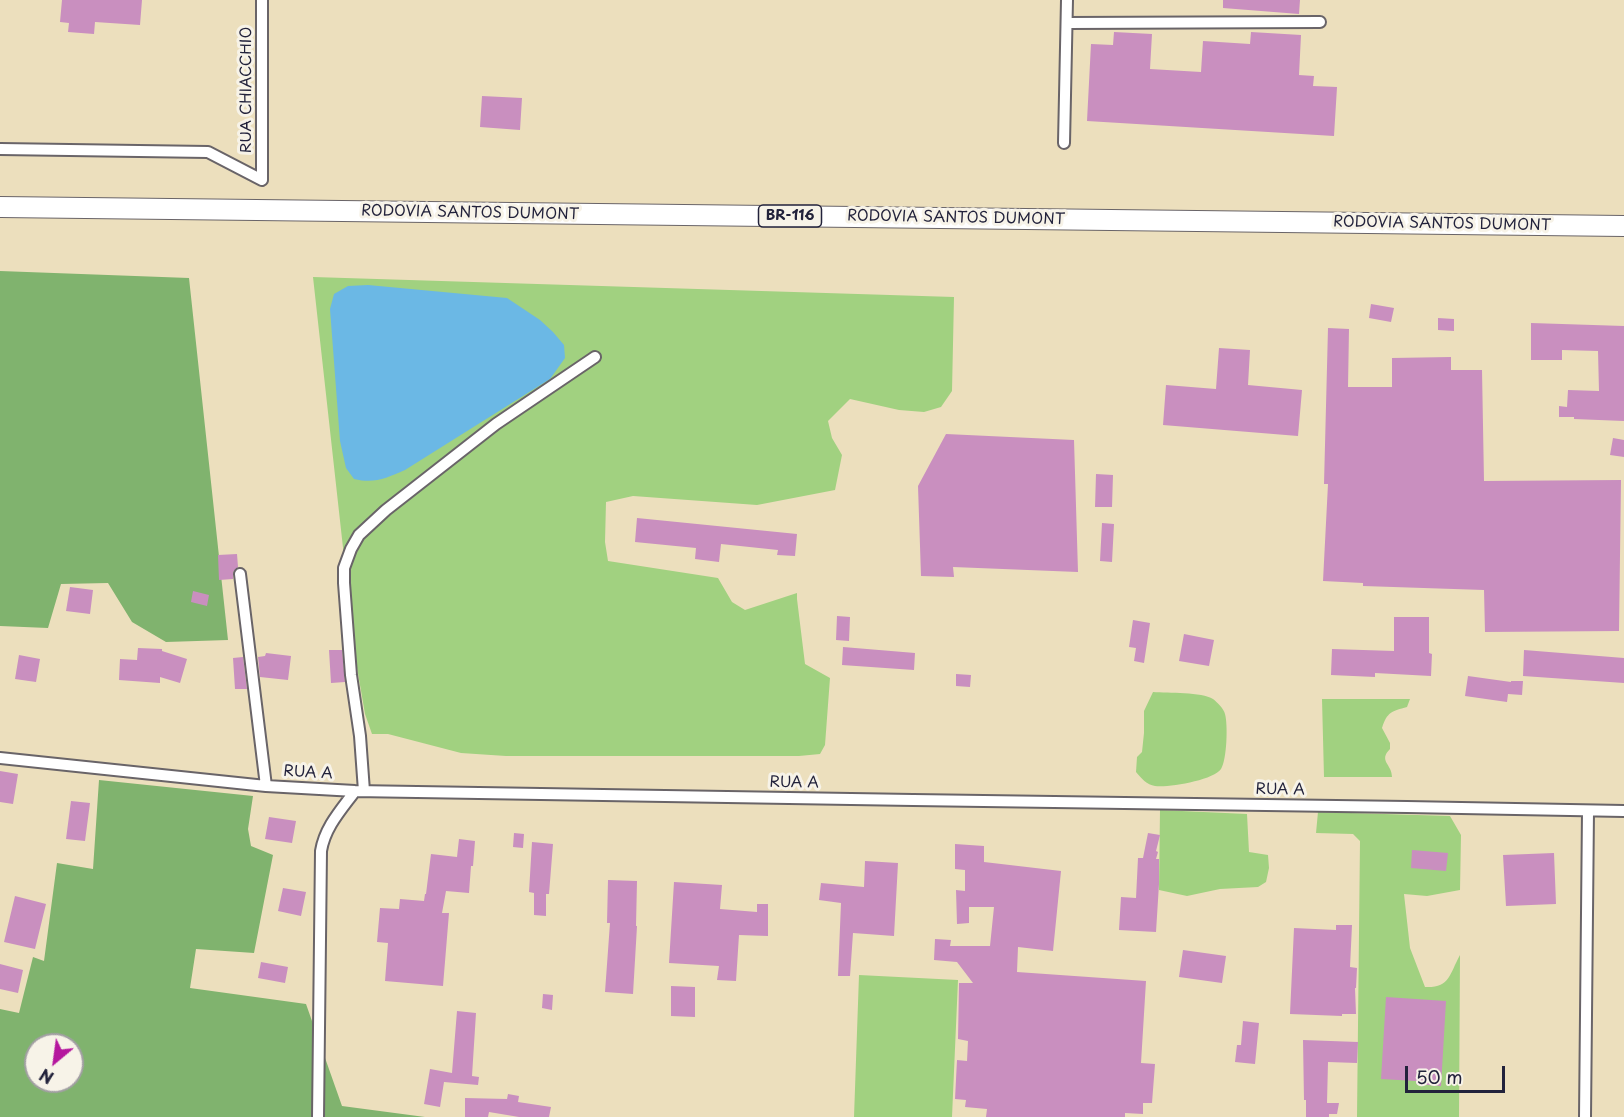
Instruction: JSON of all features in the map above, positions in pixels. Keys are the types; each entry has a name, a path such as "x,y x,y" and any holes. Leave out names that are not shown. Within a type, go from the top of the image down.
{"highway":[{"name":"RODOVIA SANTOS DUMONT","path":"0,207 1624,226"}],"street":[{"name":"RUA CHIACCHIO","path":"0,150 208,152 262,180 262,0"},
{"path":"1064,143 1067,0"},
{"path":"1067,23 1320,22"},
{"path":"318,1117 322,840 327,830 360,791 360,736 351,675 344,568 359,535 387,510 496,424 595,357"},
{"path":"240,574 266,786"},
{"name":"RUA A","path":"0,758 266,786 360,791 1624,811"},
{"path":"1585,1117 1588,811"}],"green space":[{"path":"0,271 189,278 228,640 166,642 132,622 108,583 61,584 48,628 0,626"},
{"path":"313,277 954,297 952,391 941,407 924,412 899,410 850,399 828,421 832,438 842,455 835,490 757,505 633,496 606,502 605,542 608,561 718,578 732,602 745,610 797,593 805,664 830,678 825,745 820,754 799,756 506,756 461,753 388,734 372,734 365,714 355,656"},
{"path":"1153,692 1201,695 1213,699 1222,708 1226,719 1225,758 1217,773 1190,782 1155,786 1142,779 1136,772 1137,757 1142,752 1144,711"},
{"path":"1322,699 1410,699 1407,707 1388,715 1382,728 1390,743 1385,760 1392,777 1324,777"},
{"path":"99,780 253,796 248,829 251,846 273,855 254,953 196,949 190,988 306,1004 342,1106 425,1117 0,1117 0,1009 19,1013 33,957 44,961 57,863 93,869"},
{"path":"1160,810 1247,814 1249,852 1268,855 1269,868 1266,882 1258,887 1220,889 1187,896 1159,890"},
{"path":"1318,812 1450,816 1461,835 1460,890 1427,896 1404,894 1410,948 1425,987 1444,983 1460,955 1459,1117 1357,1117 1360,841 1353,834 1316,833"},
{"path":"859,975 958,980 952,1117 854,1117"}],"water":[{"path":"368,285 507,298 540,320 553,332 564,345 565,358 550,379 405,470 386,478 354,479 346,468 340,441 330,309 334,294 348,286"}],"building":[{"path":"62,0 142,0 140,25 95,22 94,34 68,32 69,23 60,22"},
{"path":"1223,0 1300,0 1299,14 1223,8"},
{"path":"1114,32 1152,34 1150,69 1201,72 1203,41 1250,44 1251,32 1301,35 1299,75 1314,76 1313,86 1337,87 1334,136 1087,121 1091,44 1113,45"},
{"path":"482,96 522,98 520,130 480,127"},
{"path":"1371,304 1394,308 1391,322 1369,318"},
{"path":"1438,318 1454,319 1454,331 1438,330"},
{"path":"1531,323 1624,326 1624,421 1559,417 1559,406 1567,407 1568,390 1599,391 1598,351 1562,350 1562,360 1531,360"},
{"path":"1328,328 1349,329 1348,387 1392,387 1392,358 1451,357 1451,370 1482,370 1484,481 1621,480 1619,631 1485,632 1484,590 1363,586 1363,583 1323,581 1328,484 1324,484"},
{"path":"1219,348 1250,350 1248,385 1302,390 1298,436 1163,425 1166,385 1216,389"},
{"path":"946,434 1074,440 1078,572 953,567 954,577 921,576 918,486"},
{"path":"1613,438 1624,440 1624,457 1610,455"},
{"path":"1096,474 1113,475 1112,507 1095,507"},
{"path":"637,518 797,534 795,556 777,555 778,550 721,544 719,562 695,559 696,548 635,542"},
{"path":"1102,523 1114,524 1112,562 1100,561"},
{"path":"237,554 238,567 233,572 233,579 219,580 218,555"},
{"path":"70,587 93,590 90,614 66,611"},
{"path":"193,591 209,595 207,606 191,602"},
{"path":"837,616 850,617 849,641 836,640"},
{"path":"1394,617 1429,617 1431,676 1375,673 1375,677 1331,675 1332,649 1394,651"},
{"path":"1133,620 1150,623 1144,663 1134,661 1136,648 1129,647"},
{"path":"1184,634 1214,640 1209,666 1179,661"},
{"path":"843,647 915,653 914,670 842,665"},
{"path":"138,648 162,649 162,651 187,659 180,683 160,677 160,683 119,680 120,659 137,660"},
{"path":"329,650 342,650 345,682 331,683"},
{"path":"1524,650 1624,658 1624,683 1523,676"},
{"path":"266,653 291,656 288,680 260,677 258,657 265,656"},
{"path":"19,655 40,659 36,682 15,679"},
{"path":"243,657 247,689 235,689 233,658"},
{"path":"956,674 971,675 970,687 956,686"},
{"path":"1468,676 1511,682 1523,681 1522,695 1508,694 1507,702 1465,696"},
{"path":"0,771 18,774 13,804 0,802"},
{"path":"71,801 90,803 85,841 66,839"},
{"path":"269,817 296,821 292,843 265,839"},
{"path":"514,833 524,834 523,848 513,847"},
{"path":"1148,833 1160,835 1156,851 1158,852 1156,859 1159,859 1159,884 1156,932 1119,930 1121,897 1136,898 1138,858 1143,858"},
{"path":"459,839 475,841 473,866 471,866 469,893 446,891 442,913 449,913 443,986 385,981 388,943 377,942 380,908 399,909 400,899 424,901 431,854 457,857"},
{"path":"532,842 553,844 549,894 546,894 546,916 534,915 534,893 529,892"},
{"path":"955,844 984,846 984,862 1061,871 1053,951 1018,947 1017,972 1146,981 1141,1063 1155,1064 1152,1103 1143,1103 1143,1114 1125,1113 1125,1117 986,1117 987,1109 965,1107 966,1100 955,1099 957,1060 967,1061 968,1041 958,1039 959,983 973,983 957,962 934,960 935,939 951,940 950,946 990,946 994,907 969,907 969,923 957,924 956,890 965,891 965,870 955,869"},
{"path":"1412,850 1448,853 1446,871 1411,868"},
{"path":"1554,853 1556,904 1506,906 1503,855"},
{"path":"865,861 898,863 894,936 853,933 850,976 838,976 841,903 819,900 821,883 864,887"},
{"path":"608,880 637,881 633,994 605,992 610,923 607,923"},
{"path":"674,882 722,885 720,909 757,912 757,904 768,904 768,936 739,935 736,981 717,980 719,966 669,963"},
{"path":"283,888 306,892 301,916 278,911"},
{"path":"15,896 46,904 35,949 4,942"},
{"path":"1336,925 1352,925 1350,967 1357,968 1356,1014 1342,1014 1342,1016 1290,1014 1294,928 1336,930"},
{"path":"1183,950 1226,956 1222,983 1179,977"},
{"path":"261,962 288,967 285,983 258,978"},
{"path":"0,964 23,970 18,993 0,989"},
{"path":"671,986 695,987 695,1017 671,1016"},
{"path":"543,994 553,995 552,1010 542,1008"},
{"path":"1386,997 1446,1001 1441,1086 1416,1084 1416,1081 1381,1079"},
{"path":"457,1011 476,1013 472,1076 479,1077 478,1085 444,1082 440,1107 424,1104 430,1069 452,1073"},
{"path":"1243,1021 1259,1023 1255,1064 1235,1062 1237,1045 1241,1045"},
{"path":"1303,1040 1358,1042 1357,1063 1328,1062 1327,1103 1339,1103 1337,1114 1329,1114 1329,1117 1306,1117"},
{"path":"508,1094 519,1096 518,1102 551,1107 549,1117 519,1117 489,1112 488,1117 465,1117 465,1098 507,1099"}]}
